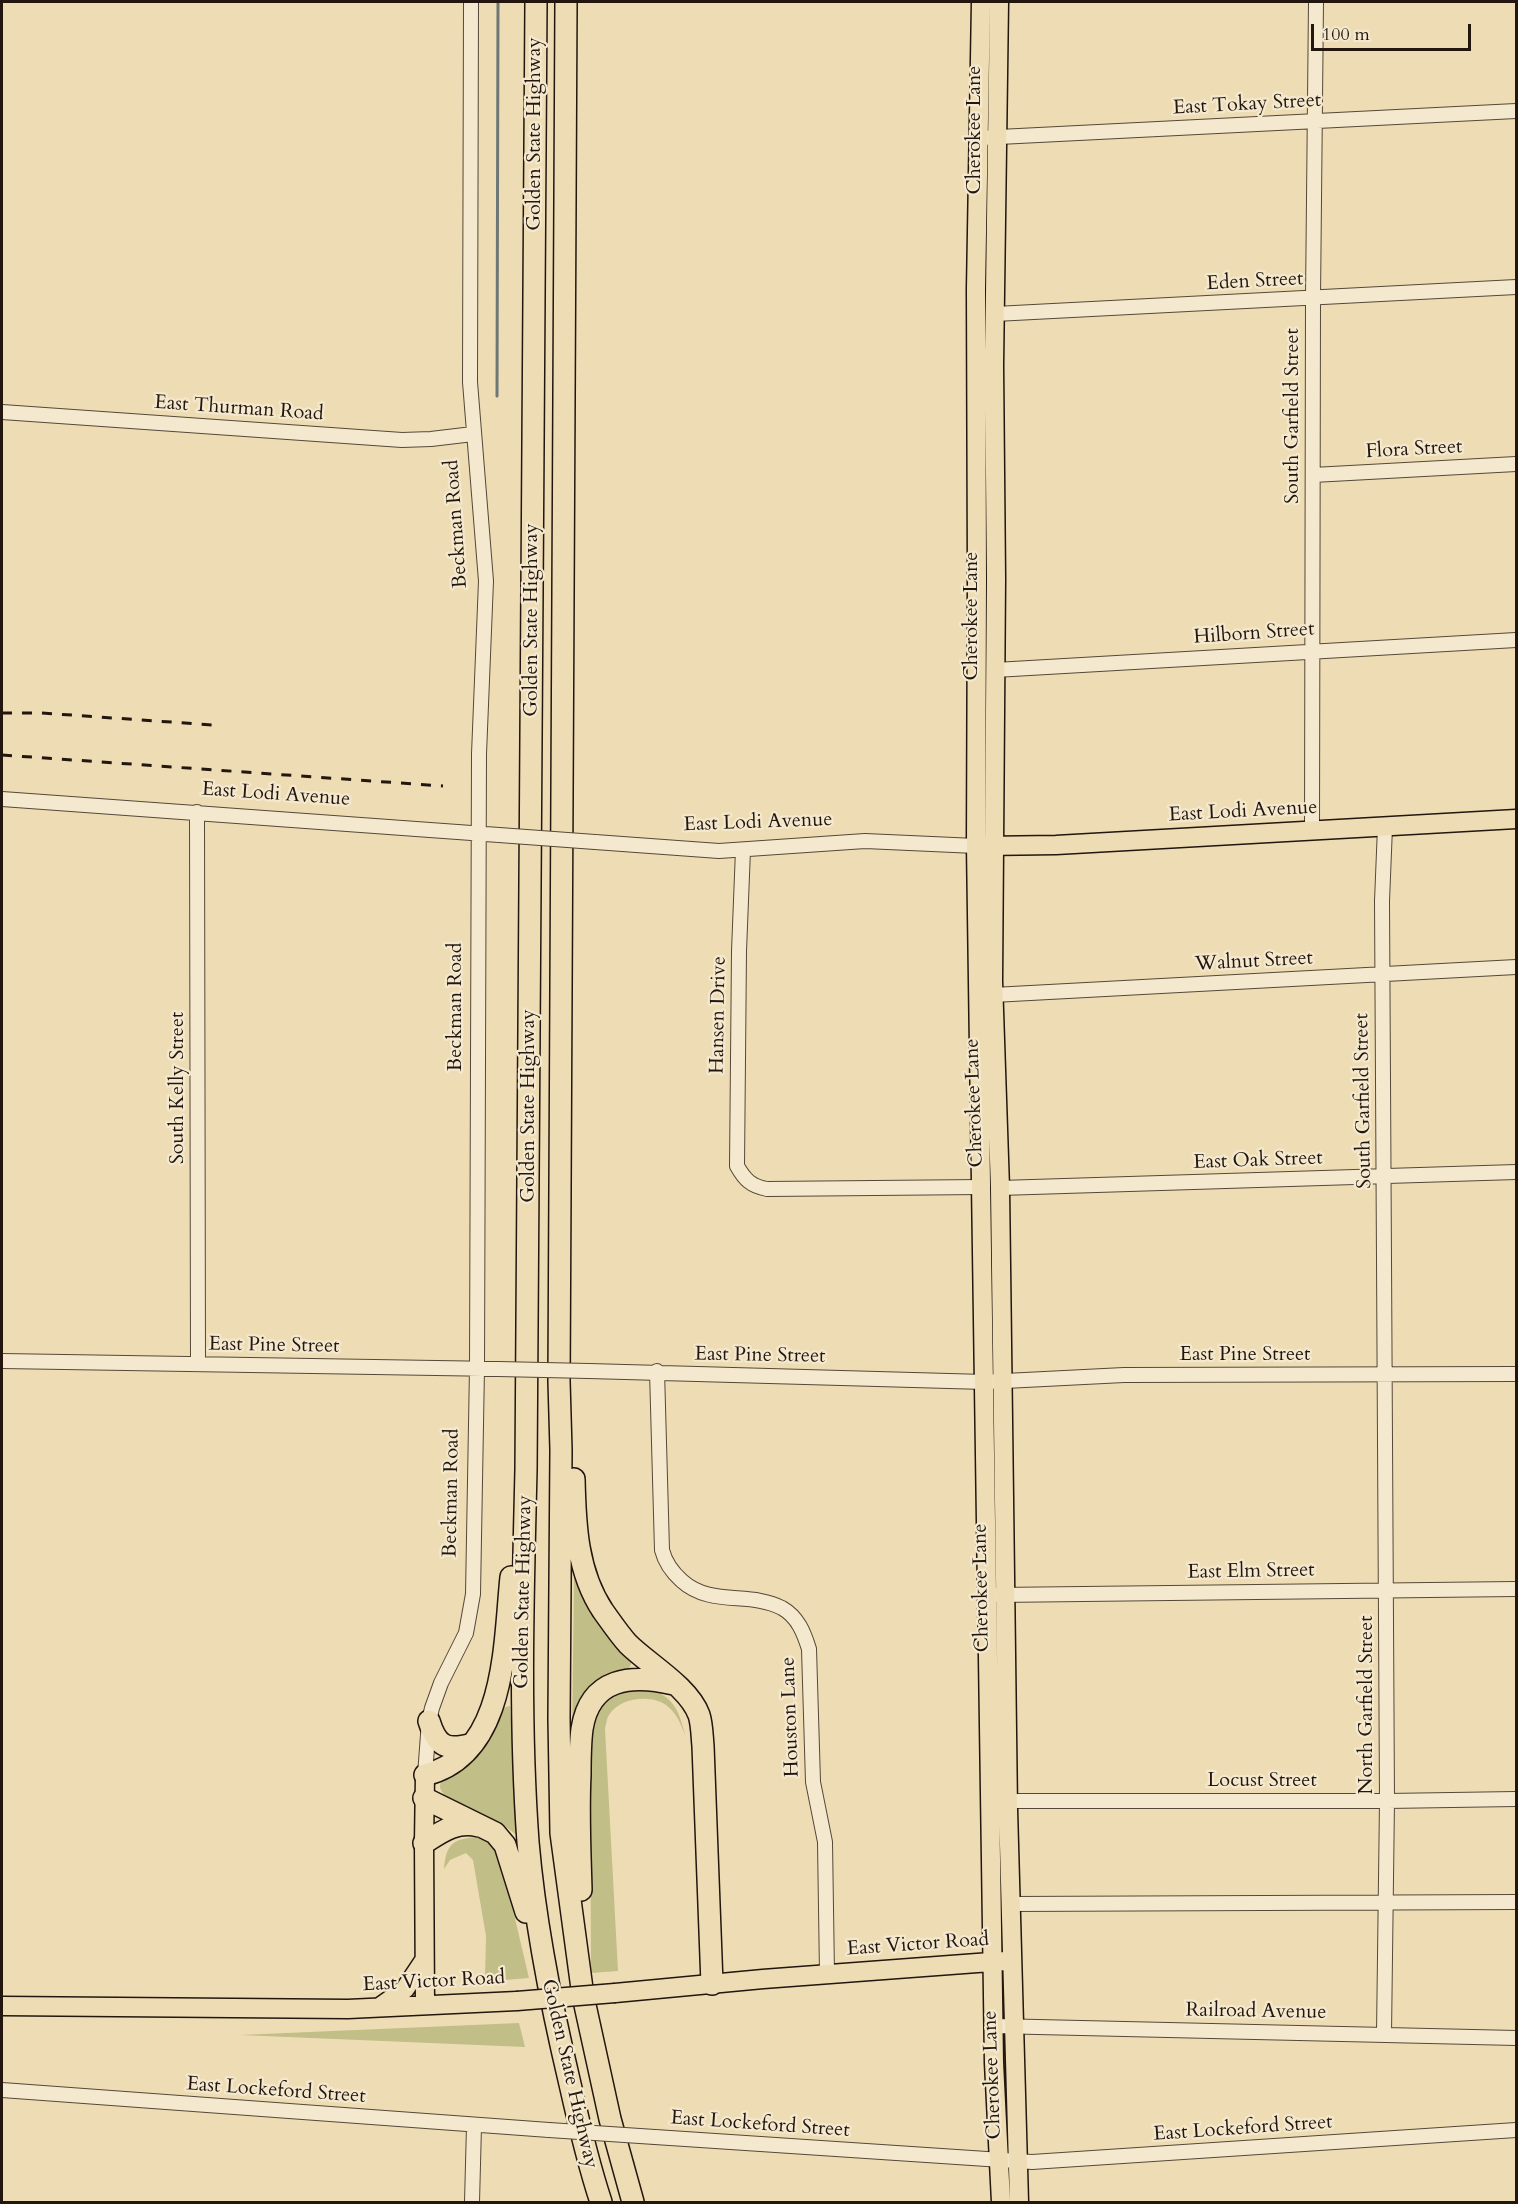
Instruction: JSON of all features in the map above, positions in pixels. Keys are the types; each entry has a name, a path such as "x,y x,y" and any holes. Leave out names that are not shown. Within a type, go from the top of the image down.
{"highway":[{"name":"Golden State Highway","path":"536,2 526,1470 522,1658 525,1781 528,1844 539,1937 553,2011 585,2146 601,2202"},
{"name":"Golden State Highway","path":"566,2 558,1381 561,1450 559,1718 561,1833 583,1996 610,2119 633,2202"},
{"path":"558,1381 573,1451 575,1519 587,1579 602,1610 629,1644 692,1701 699,1714 712,1984"},
{"path":"425,1775 441,1771 459,1760 485,1726 495,1704 501,1674 516,1512 526,1470"},
{"path":"581,1975 579,1803 582,1729 585,1716 590,1704 599,1693 625,1679 647,1678 674,1684"},
{"path":"429,1721 437,1741 445,1746 457,1748 472,1744"},
{"path":"424,1798 485,1827 495,1833 505,1845 512,1862 553,2011"},
{"path":"424,1844 444,1830 457,1825 471,1824 485,1827"}],"main road":[{"name":"Cherokee Lane","path":"981,2 995,314 995,670 984,847 993,995 1000,1188 994,1381 996,1595 1002,1961 1014,2025 1009,2161 1001,2202"},
{"name":"Cherokee Lane","path":"994,1381 981,1187 984,847 978,580 976,312 999,2"},
{"name":"East Lodi Avenue","path":"984,847 1516,819"},
{"name":"Cherokee Lane","path":"996,1595 1008,1801 1010,1904 994,2026 1009,2161 1018,2202"},
{"name":"Beckman Road","path":"425,1775 425,2006"},
{"path":"379,2007 405,1989 424,1960"},
{"name":"East Victor Road","path":"2,2006 348,2009 425,2006 518,2001 1002,1961"}],"street":[{"name":"Beckman Road","path":"425,1775 429,1721 437,1694 466,1633 471,1614 474,1572 479,754 486,581 473,434 470,350 471,2"},
{"name":"South Garfield Street","path":"1312,830 1312,298 1316,2"},
{"name":"East Tokay Street","path":"988,138 1516,111"},
{"name":"Eden Street","path":"995,314 1516,287"},
{"name":"East Thurman Road","path":"2,412 402,440 473,434"},
{"name":"Flora Street","path":"1313,475 1516,464"},
{"name":"Hilborn Street","path":"995,670 1516,639"},
{"name":"East Lodi Avenue","path":"2,799 697,850 743,850 865,841 984,847"},
{"name":"South Kelly Street","path":"197,812 198,1364"},
{"name":"South Garfield Street","path":"1385,827 1382,901 1385,1375"},
{"name":"Hansen Drive","path":"743,850 739,951 737,1166 744,1179 753,1186 767,1189 981,1187"},
{"name":"Walnut Street","path":"993,995 1516,967"},
{"name":"East Oak Street","path":"1000,1188 1516,1172"},
{"name":"East Pine Street","path":"2,1361 657,1371 704,1375 994,1381 1124,1375 1516,1374"},
{"name":"Houston Lane","path":"657,1371 664,1557 675,1575 698,1592 715,1597 762,1601 783,1608 795,1618 804,1632 809,1649 813,1782 825,1842 827,1974"},
{"name":"North Garfield Street","path":"1384,2034 1388,1801 1385,1375"},
{"name":"East Elm Street","path":"996,1595 1516,1589"},
{"name":"Locust Street","path":"1008,1801 1516,1799"},
{"path":"1010,1904 1516,1902"},
{"name":"Railroad Avenue","path":"994,2026 1516,2038"},
{"name":"East Lockeford Street","path":"2,2090 474,2126 1009,2161 1050,2162 1516,2130"},
{"path":"472,2202 474,2126"}],"shaded area":[{"path":"574,1574 580,1574 633,1659 628,1671 617,1674 572,1747"},
{"path":"651,1689 666,1697 675,1707 686,1737 673,1712 666,1705 652,1700 627,1701 609,1715 605,1729 618,1971 591,1973 590,1738 596,1717 608,1699 625,1690"},
{"path":"510,1706 520,1838 502,1824 451,1800 441,1790 440,1785 445,1778 465,1766 474,1757 488,1737 502,1708"},
{"path":"476,1837 493,1845 500,1855 529,1978 493,1981 485,1979 486,1936 473,1860 466,1853 450,1860 444,1869 446,1854 452,1845 461,1839"},
{"path":"519,2023 525,2047 240,2035"}],"waterway":[{"path":"497,396 498,2"}],"railway":[{"path":"2,713 42,713 213,725"},
{"path":"2,755 443,786"}]}
